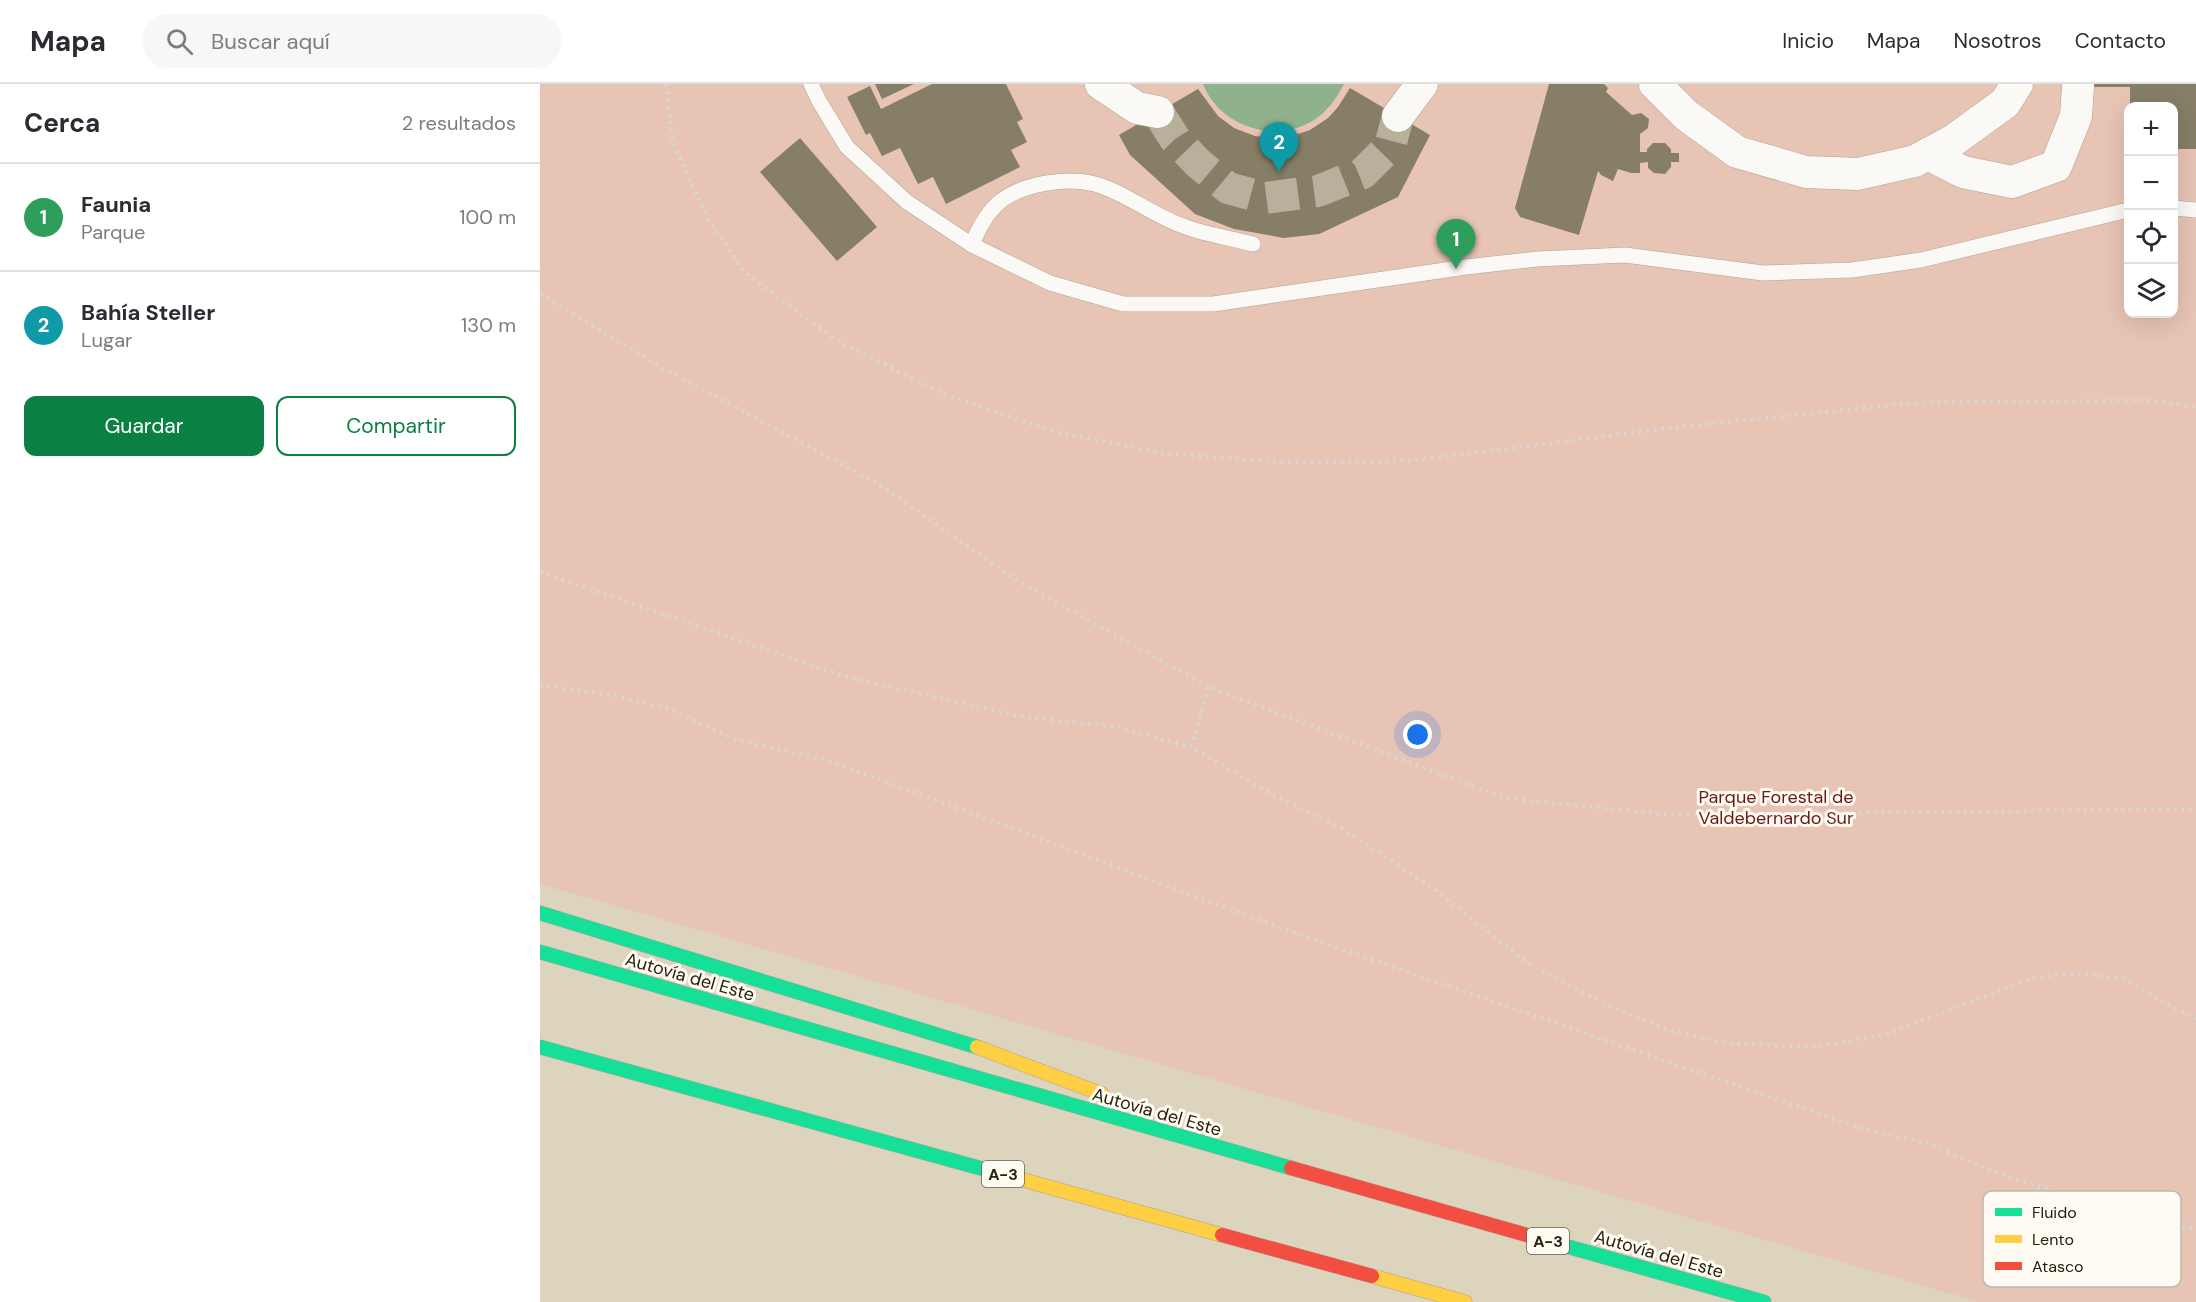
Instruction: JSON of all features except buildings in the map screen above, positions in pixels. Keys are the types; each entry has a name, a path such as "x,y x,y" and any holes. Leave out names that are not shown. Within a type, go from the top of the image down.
{"highway":[{"path":"540,913 980,1048 1112,1098"},
{"name":"Autovía del Este","path":"540,952 1764,1302"},
{"name":"A-3","path":"540,1047 1465,1302"},
{"path":"1155,1114 1331,1180"}],"street":[{"path":"1101,84 1137,108 1158,112"},
{"path":"1398,116 1422,84"},
{"path":"1656,84 1686,115 1737,152 1806,172 1858,174 1915,161 1954,140 2005,103 2017,84"},
{"path":"1928,154 1963,172 2012,182 2056,166 2076,116 2078,87"}],"lane":[{"path":"811,84 847,147 907,202 972,245 1050,283 1123,304 1212,304 1466,267 1538,259 1624,255 1763,273 1852,270 1921,260 2124,211"},
{"path":"972,245 978,229 1003,200 1034,185 1064,181 1094,184 1138,202 1185,227 1253,244"},
{"path":"2178,208 2196,210"}],"path":[{"path":"666,84 673,143 707,217 745,273 836,340 944,394 1052,431 1161,453 1278,462 1410,461 1686,426 1913,403 2147,400 2196,407"},
{"path":"540,294 661,367 879,484 1018,581 1209,687 1504,798 1670,815 2196,810"},
{"path":"540,572 847,677 1018,716 1118,727 1191,747 1266,791 1344,830 1427,884 1533,966 1607,1005 1666,1029 1725,1043 1812,1047 1886,1035 2032,978 2077,973 2125,979 2196,1019"},
{"path":"540,685 618,696 672,710 733,739 830,762 1303,936 1849,1124 1929,1144 1997,1173 2052,1191"},
{"path":"1191,747 1209,687"},
{"path":"2181,1227 2196,1229"}],"green space":[{"name":"Parque Forestal de Valdebernardo Sur","path":"540,84 2196,84 2196,1302 1979,1302 540,884"}],"shaded area":[{"path":"1203,84 1344,84 1325,111 1307,124 1290,130 1272,131 1255,129 1224,113 1212,100"}],"tunnel":[{"path":"1158,112 1175,139 1198,163 1228,188 1265,198 1318,191 1363,173 1390,146 1398,116"}],"traffic: fast":[{"path":"540,913 977,1047"},
{"path":"540,952 1291,1168"},
{"path":"540,1047 1020,1179"},
{"path":"1555,1243 1764,1302"}],"traffic: slow":[{"path":"977,1047 1102,1094"},
{"path":"1020,1179 1222,1235"},
{"path":"1372,1276 1465,1302"}],"traffic: jam":[{"path":"1291,1168 1555,1243"},
{"path":"1222,1235 1372,1276"}],"place":[{"name":"Bahía Steller","path":"1279,172"},
{"name":"Faunia","path":"1456,269"}]}
